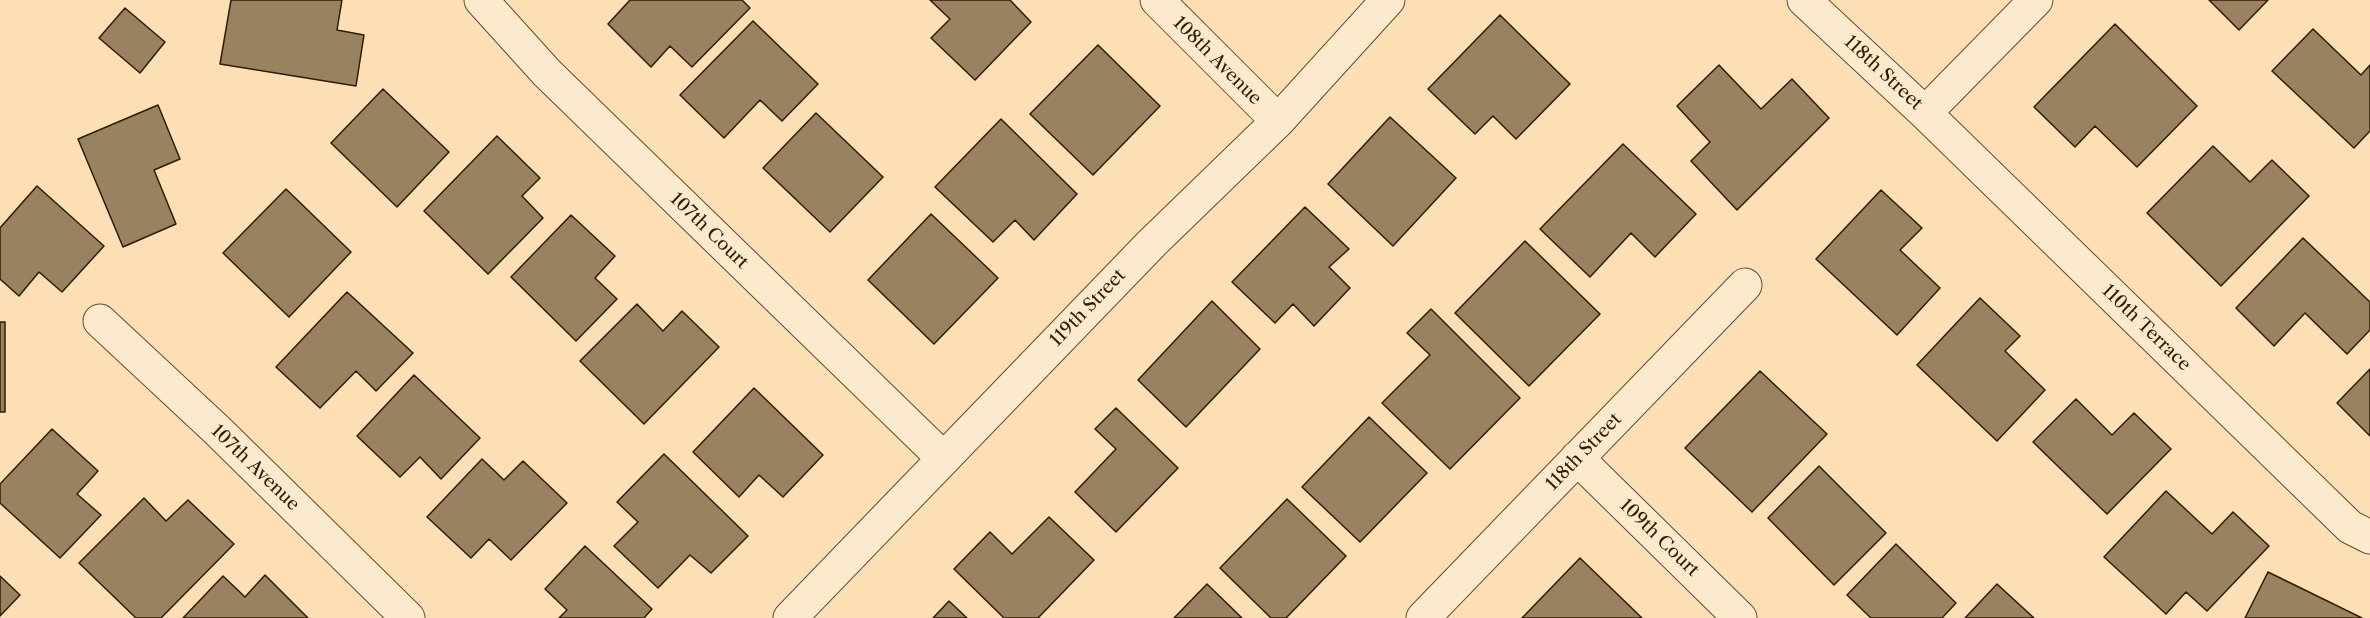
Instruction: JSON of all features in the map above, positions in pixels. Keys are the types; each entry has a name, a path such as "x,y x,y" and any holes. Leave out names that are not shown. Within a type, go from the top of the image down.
{"street":[{"name":"107th Court","path":"481,0 547,73 943,458"},
{"name":"108th Avenue","path":"1156,0 1278,121"},
{"name":"119th Street","path":"790,618 1152,243 1278,121 1388,0"},
{"name":"118th Street","path":"1804,0 1925,113 2036,0"},
{"name":"110th Terrace","path":"1925,113 2350,527 2370,537"},
{"name":"118th Street","path":"1423,618 1745,285"},
{"name":"107th Avenue","path":"100,321 218,431 408,618"},
{"name":"109th Court","path":"1577,458 1740,618"}],"building":[{"path":"231,0 342,0 337,30 364,35 356,86 220,64"},
{"path":"630,0 742,0 750,8 692,67 670,46 651,67 608,24"},
{"path":"930,0 1010,0 1031,22 975,80 931,38 950,19"},
{"path":"2209,0 2268,0 2239,30"},
{"path":"125,8 165,42 140,73 99,38"},
{"path":"1500,15 1570,84 1516,139 1493,116 1475,134 1428,89"},
{"path":"753,21 818,84 782,121 760,100 724,138 680,95"},
{"path":"2115,24 2197,106 2137,167 2095,126 2075,147 2034,107"},
{"path":"2313,29 2361,75 2370,65 2370,131 2354,148 2272,71"},
{"path":"1098,45 1160,106 1093,175 1030,114"},
{"path":"1719,65 1761,109 1792,79 1829,118 1737,210 1691,161 1710,142 1677,106"},
{"path":"383,89 449,152 397,207 331,143"},
{"path":"158,105 180,159 154,170 176,224 123,247 78,139"},
{"path":"816,113 883,177 830,232 763,168"},
{"path":"1390,117 1456,178 1393,246 1328,184"},
{"path":"1001,119 1077,194 1034,240 1015,220 993,242 935,187"},
{"path":"497,136 540,178 522,196 543,218 488,274 424,211"},
{"path":"1623,144 1696,214 1655,257 1631,233 1590,277 1540,229"},
{"path":"2213,146 2250,182 2272,160 2309,196 2221,286 2147,213"},
{"path":"37,186 104,246 62,292 39,272 19,296 0,279 0,228"},
{"path":"286,189 351,252 289,317 223,253"},
{"path":"1881,190 1922,228 1900,250 1940,288 1897,335 1816,259"},
{"path":"1305,207 1349,249 1329,267 1350,288 1314,326 1293,304 1275,323 1232,282"},
{"path":"931,214 998,278 934,344 868,280"},
{"path":"571,215 615,256 595,278 617,299 576,341 511,277"},
{"path":"2303,238 2370,302 2370,330 2347,354 2305,313 2274,346 2236,308"},
{"path":"1525,241 1600,314 1529,386 1455,313"},
{"path":"347,292 413,353 376,391 356,371 320,408 276,367"},
{"path":"1980,298 2020,336 2005,351 2045,390 1997,441 1917,365"},
{"path":"1212,301 1260,349 1186,427 1138,380"},
{"path":"637,304 663,331 682,311 719,347 644,424 580,361"},
{"path":"1431,309 1520,398 1450,469 1382,403 1430,355 1407,333"},
{"path":"0,322 5,322 5,412 0,412"},
{"path":"2370,369 2370,436 2337,403"},
{"path":"1760,371 1827,434 1752,512 1685,448"},
{"path":"414,375 480,438 441,479 420,457 400,477 357,436"},
{"path":"754,388 823,455 783,497 759,475 739,497 693,452"},
{"path":"2076,399 2112,435 2134,413 2171,449 2107,514 2033,442"},
{"path":"1116,408 1178,468 1116,532 1075,492 1116,449 1095,429"},
{"path":"1369,417 1427,473 1360,542 1302,487"},
{"path":"52,429 98,471 77,494 101,515 60,558 0,503 0,484"},
{"path":"664,454 748,536 711,573 690,555 658,588 614,546 638,522 617,502"},
{"path":"482,459 504,480 523,461 567,503 511,560 489,539 471,558 427,517"},
{"path":"1819,466 1886,533 1834,585 1768,518"},
{"path":"2166,491 2212,534 2233,512 2269,546 2207,611 2186,592 2166,614 2104,557"},
{"path":"144,498 166,521 188,500 234,544 161,618 136,618 79,563"},
{"path":"1287,499 1346,556 1286,618 1271,618 1220,568"},
{"path":"1049,517 1094,560 1038,618 1004,618 954,569 990,532 1012,554"},
{"path":"1896,544 1956,603 1942,618 1871,618 1847,595"},
{"path":"585,546 652,609 644,618 559,618 567,610 545,589"},
{"path":"1580,558 1642,618 1522,618"},
{"path":"2268,572 2362,618 2245,618"},
{"path":"265,575 308,618 183,618 223,576 245,597"},
{"path":"0,576 20,595 0,616"},
{"path":"1207,584 1242,618 1174,618"},
{"path":"1997,584 2034,618 1965,618"},
{"path":"949,601 967,618 933,618"}]}
